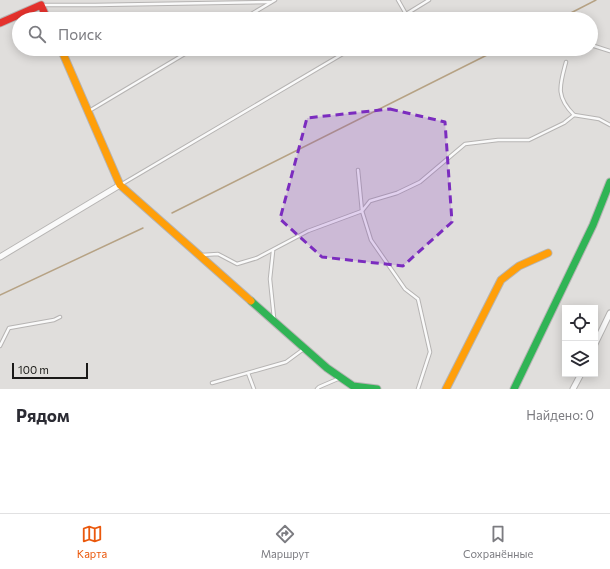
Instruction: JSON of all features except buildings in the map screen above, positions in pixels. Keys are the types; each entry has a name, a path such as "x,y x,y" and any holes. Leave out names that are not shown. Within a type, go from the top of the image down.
{"street":[{"path":"21,12 40,2 44,12"},
{"path":"0,23 12,17"},
{"path":"63,56 120,185 327,368 353,386 377,389"},
{"path":"514,389 593,225 610,182"},
{"path":"0,257 120,185"},
{"path":"446,389 501,280 519,266 548,253"},
{"path":"596,341 610,313"},
{"path":"573,389 579,377"}],"lane":[{"path":"255,12 275,0"},
{"path":"398,0 405,12"},
{"path":"409,12 429,0"},
{"path":"40,2 95,5 271,2"},
{"path":"598,47 610,51"},
{"path":"88,112 181,56"},
{"path":"120,185 339,56"},
{"path":"566,62 561,81 560,95 567,108 574,115 599,119 610,125"},
{"path":"200,255 218,254 237,264 258,258 308,231 362,211 370,202 397,194 420,182 465,144 498,140 529,140 564,123 574,115"},
{"path":"358,170 362,211 371,240 405,289 418,298 430,352 418,389"},
{"path":"273,250 270,279 274,320"},
{"path":"0,346 9,328 54,320 60,317"},
{"path":"212,383 286,362 305,348"},
{"path":"248,373 254,389"},
{"path":"317,389 340,378"}],"highlighted area":[{"path":"390,109 445,122 452,222 403,266 322,257 280,219 307,118"}],"waterway":[{"path":"573,12 596,0"},
{"path":"172,213 485,56"},
{"path":"0,295 143,228"}],"traffic: fast":[{"path":"514,389 593,225 610,182"},
{"path":"251,301 327,368 353,386 377,389"}],"traffic: slow":[{"path":"64,56 120,185 251,301"},
{"path":"446,389 501,280 519,266 548,253"}],"traffic: jam":[{"path":"25,12 41,5 44,12"},
{"path":"0,23 12,18"}]}
